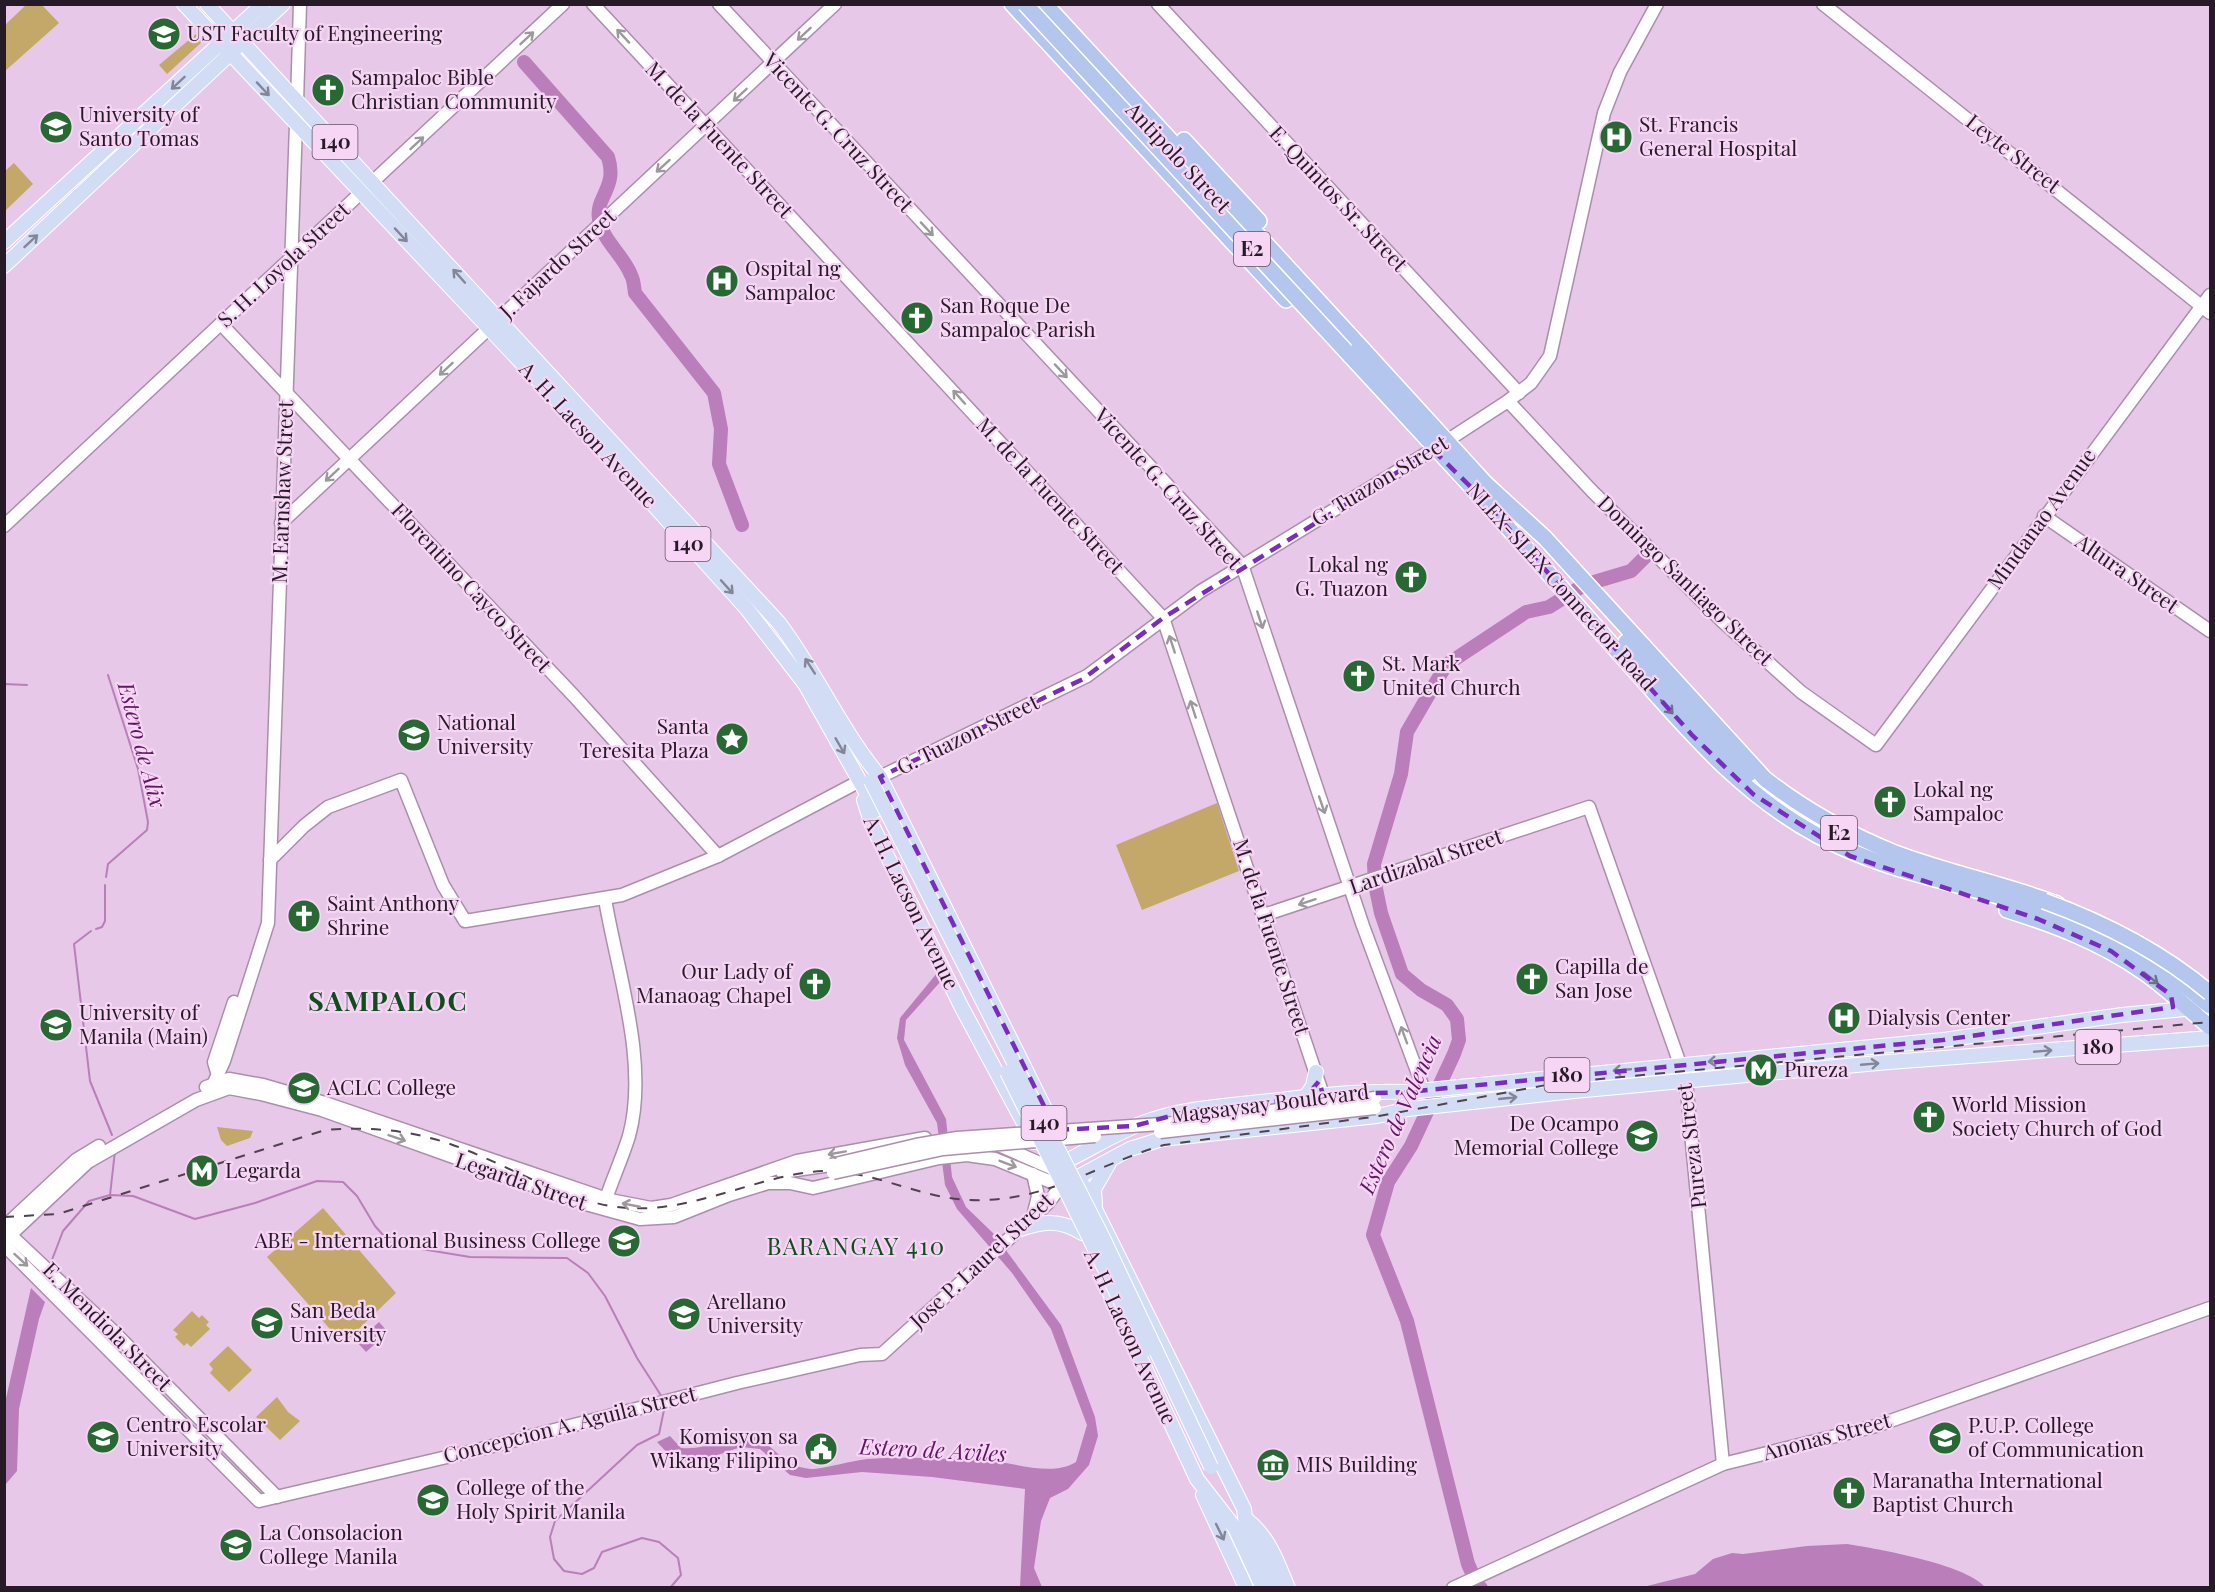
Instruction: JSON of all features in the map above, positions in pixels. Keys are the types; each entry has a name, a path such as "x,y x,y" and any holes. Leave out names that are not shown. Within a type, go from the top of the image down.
{"highway":[{"path":"1012,4 1367,386 1482,489 1545,538 1765,779 1793,801 1826,821 1898,854 2045,899 2084,914 2120,934 2211,1006"},
{"name":"NLEX-SLEX Connector Road","path":"1025,4 1482,489 1708,734 1761,784 1824,825 1857,842 1897,857 2044,901 2121,932 2181,970 2211,993"},
{"name":"NLEX-SLEX Connector Road","path":"1045,4 1359,345 1721,766 1753,794 1818,835 1893,867 2042,909 2077,922 2151,961 2211,1006"},
{"path":"1057,4 1256,219 1359,345"},
{"path":"1818,835 1850,856 1891,873 2038,919 2111,951 2143,972 2211,1027"},
{"path":"2170,1010 2174,1003 2171,994"}],"main road":[{"name":"A. H. Lacson Avenue","path":"184,4 296,124 493,323 779,623 819,680 861,753 869,782 864,805 872,825 961,1006 1021,1119 1061,1186 1082,1233 1204,1472"},
{"name":"A. H. Lacson Avenue","path":"207,4 373,182 493,323 747,609 798,673 869,782 987,994 1244,1509 1244,1517 1277,1587"},
{"path":"4,242 263,4"},
{"path":"4,266 283,4"},
{"name":"140","path":"869,782 876,810 1263,1587"},
{"name":"140","path":"869,782 1103,1238 1204,1472 1244,1517"},
{"path":"961,1006 987,994"},
{"name":"Magsaysay Boulevard","path":"1070,1159 1114,1134 1157,1118 1190,1111 1323,1095 1372,1091 1407,1092 1943,1040 2211,1006"},
{"name":"Magsaysay Boulevard","path":"1079,1178 1112,1158 1149,1142 1377,1116 1408,1109 1889,1062 2211,1038"},
{"path":"998,1076 1023,1065"},
{"path":"1305,1098 1313,1086 1316,1072"},
{"path":"1190,1111 1183,1116 1180,1124 1184,1133 1191,1136"},
{"path":"991,1142 1021,1119"},
{"path":"1062,1143 1085,1150"},
{"path":"1095,1207 1094,1189 1112,1158"},
{"path":"1051,1168 1070,1159"},
{"path":"1061,1186 1079,1178"},
{"path":"1018,1230 1048,1221 1069,1225 1082,1233"},
{"path":"1204,1472 1246,1587"},
{"path":"1244,1517 1259,1529 1269,1544 1288,1587"}],"street":[{"path":"297,102 300,4"},
{"name":"S. H. Loyola Street","path":"4,526 563,4"},
{"name":"M. de la Fuente Street","path":"594,4 1163,618 1323,1095"},
{"name":"Vicente G. Cruz Street","path":"719,4 1242,565 1350,887 1426,1090"},
{"name":"J. Fajardo Street","path":"281,523 835,4"},
{"name":"Antipolo Street","path":"1035,4 1442,444"},
{"name":"E. Quintos Sr. Street","path":"1158,4 1513,397"},
{"name":"G. Tuazon Street","path":"270,860 304,826 328,807 401,780 443,885 465,921 605,899 633,891 718,855 1083,679 1163,618 1242,565 1442,444 1513,397 1541,372 1550,356 1604,113 1620,72 1657,4"},
{"name":"Leyte Street","path":"1823,4 2062,192 2205,310"},
{"name":"M. Earnshaw Street","path":"211,1089 224,1061 238,1002 263,942 268,923 266,916 270,860 296,124"},
{"name":"Mindanao Avenue","path":"1876,745 2044,516 2205,310 2211,295"},
{"name":"Florentino Cayco Street","path":"221,324 574,696 718,855"},
{"name":"Domingo Santiago Street","path":"1513,397 1591,490 1722,621 1801,692 1876,745"},
{"name":"Altura Street","path":"2044,516 2211,631"},
{"name":"Lardizabal Street","path":"1264,915 1589,807"},
{"name":"Pureza Street","path":"1589,807 1686,1081 1723,1464"},
{"path":"604,1204 629,1135 635,1081 627,1015 605,899"},
{"name":"Legarda Street","path":"6,1236 82,1156 192,1093 211,1089 229,1079 284,1091 604,1204 640,1219 664,1219 729,1195 766,1179 797,1161 947,1135 969,1134 1051,1168"},
{"name":"Magsaysay Boulevard","path":"1375,1103 1407,1092"},
{"name":"Magsaysay Boulevard","path":"1375,1103 1408,1109"},
{"name":"180","path":"766,1179 943,1149 1176,1131 1375,1103"},
{"path":"947,1135 950,1156"},
{"name":"Legarda Street","path":"766,1179 813,1188 950,1156 986,1156 1061,1186"},
{"name":"Jose P. Laurel Street","path":"882,1354 1048,1203 1061,1186 1070,1159"},
{"path":"1032,1217 1038,1196 1033,1174"},
{"name":"E. Mendiola Street","path":"6,1236 37,1259 278,1497"},
{"name":"E. Mendiola Street","path":"6,1236 56,1296 259,1501"},
{"name":"Anonas Street","path":"1458,1585 1723,1464 1876,1426 2211,1308"},
{"name":"Concepcion A. Aguila Street","path":"259,1501 481,1449 672,1398 860,1355 882,1354"}],"highlighted area":[{"path":"1433,450 1478,494 1692,735 1753,794 1850,856 2038,919 2111,951 2171,995 2173,1007 1943,1040 1407,1092 1323,1095 1319,1081 1305,1098 1189,1111 1134,1126 1056,1130 880,777 1083,679 1163,618"}],"shaded area":[{"path":"27,4 42,5 59,23 5,71 5,25"},
{"path":"196,34 203,41 167,74 159,65"},
{"path":"14,163 33,184 5,211 5,171"},
{"path":"1217,803 1239,871 1142,910 1116,845"},
{"path":"937,973 942,980 906,1020 904,1040 946,1119 952,1177 966,1207 994,1234 1061,1325 1095,1417 1098,1436 1089,1465 1068,1489 1050,1498 1041,1521 1034,1568 1042,1587 1020,1587 1025,1489 932,1477 862,1472 806,1478 790,1475 760,1449 741,1447 697,1462 674,1460 657,1442 670,1436 681,1448 692,1448 710,1445 739,1435 753,1436 760,1439 786,1461 810,1469 862,1460 897,1458 982,1460 1043,1469 1066,1467 1076,1462 1087,1425 1051,1329 1012,1273 957,1209 945,1185 937,1123 905,1065 897,1038 900,1018"},
{"path":"217,1127 253,1131 250,1138 227,1146 221,1140"},
{"path":"323,1208 396,1293 343,1344 267,1257"},
{"path":"31,1288 45,1302 39,1319 19,1409 17,1471 5,1485 5,1403"},
{"path":"192,1311 199,1318 202,1315 209,1322 206,1325 210,1329 191,1347 187,1343 184,1346 175,1337 178,1334 173,1330"},
{"path":"379,1322 388,1332 366,1352 357,1342"},
{"path":"228,1346 252,1370 229,1392 210,1373 213,1369 209,1364"},
{"path":"277,1397 288,1412 300,1421 280,1440 256,1417"},
{"path":"1847,1544 1941,1565 1975,1579 1985,1587 1643,1587 1695,1574 1713,1559 1732,1553 1743,1554 1807,1546"}],"waterway":[{"path":"524,62 608,157 610,177 600,204 601,227 628,268 633,279 635,293 714,393 721,429 719,464 742,525"},
{"name":"Estero de Valencia","path":"1481,1588 1468,1564 1407,1321 1373,1235 1388,1182 1411,1146 1454,1054 1459,1040 1457,1019 1447,1005 1421,990 1402,974 1381,913 1375,884 1374,864 1401,774 1407,732 1446,665 1526,612 1549,607 1584,585 1631,571 1647,555"},
{"name":"Estero de Alix","path":"106,877 108,864 147,830 148,822 138,769 108,675"},
{"name":"Estero de Alix","path":"4,684 27,685"},
{"name":"Estero de Alix","path":"96,929 102,927 105,921 105,885"},
{"name":"Estero de Alix","path":"91,931 74,944 90,1081 112,1135"},
{"name":"Estero de Alix","path":"110,1195 115,1151"},
{"path":"50,1265 63,1231 89,1201 110,1195 133,1196 195,1219 255,1203 317,1181 343,1182 357,1196 375,1226 391,1244 470,1257 567,1258 588,1273 605,1296 637,1358 662,1397"},
{"path":"665,1405 659,1434 637,1445 555,1521 550,1537 554,1559 564,1571 582,1574 594,1568 602,1552 642,1538 659,1542 678,1558 681,1575 670,1588"}],"railway":[{"path":"4,1217 58,1214 325,1130 355,1129 398,1131 441,1141 566,1194 610,1206 661,1207 711,1197 785,1177 830,1171 870,1177 950,1198 997,1199 1046,1189 1164,1145 1379,1116 1557,1083 2210,1022"}],"place":[{"name":"UST Faculty of Engineering","path":"164,34"},
{"name":"Sampaloc Bible Christian Community","path":"328,90"},
{"name":"University of Santo Tomas","path":"56,127"},
{"name":"St. Francis General Hospital","path":"1616,137"},
{"name":"Ospital ng Sampaloc","path":"722,281"},
{"name":"San Roque De Sampaloc Parish","path":"917,318"},
{"name":"Lokal ng G. Tuazon","path":"1411,577"},
{"name":"St. Mark United Church","path":"1359,676"},
{"name":"National University","path":"414,735"},
{"name":"Santa Teresita Plaza","path":"732,739"},
{"name":"Lokal ng Sampaloc","path":"1890,802"},
{"name":"Saint Anthony Shrine","path":"304,916"},
{"name":"Capilla de San Jose","path":"1532,979"},
{"name":"Our Lady of Manaoag Chapel","path":"815,984"},
{"name":"Dialysis Center","path":"1844,1018"},
{"name":"University of Manila (Main)","path":"56,1025"},
{"name":"Pureza","path":"1761,1070"},
{"name":"ACLC College","path":"304,1088"},
{"name":"World Mission Society Church of God","path":"1929,1117"},
{"name":"De Ocampo Memorial College","path":"1642,1136"},
{"name":"Legarda","path":"202,1171"},
{"name":"ABE - International Business College","path":"624,1241"},
{"name":"Arellano University","path":"684,1314"},
{"name":"San Beda University","path":"267,1323"},
{"name":"Centro Escolar University","path":"103,1437"},
{"name":"P.U.P. College of Communication","path":"1945,1438"},
{"name":"Komisyon sa Wikang Filipino","path":"821,1449"},
{"name":"MIS Building","path":"1273,1465"},
{"name":"Maranatha International Baptist Church","path":"1849,1493"},
{"name":"College of the Holy Spirit Manila","path":"433,1500"},
{"name":"La Consolacion College Manila","path":"236,1545"}],"district":[{"name":"SAMPALOC","path":"388,1002"},
{"name":"BARANGAY 410","path":"856,1247"}],"water label":[{"name":"Estero de Aviles","path":"933,1450"}]}
